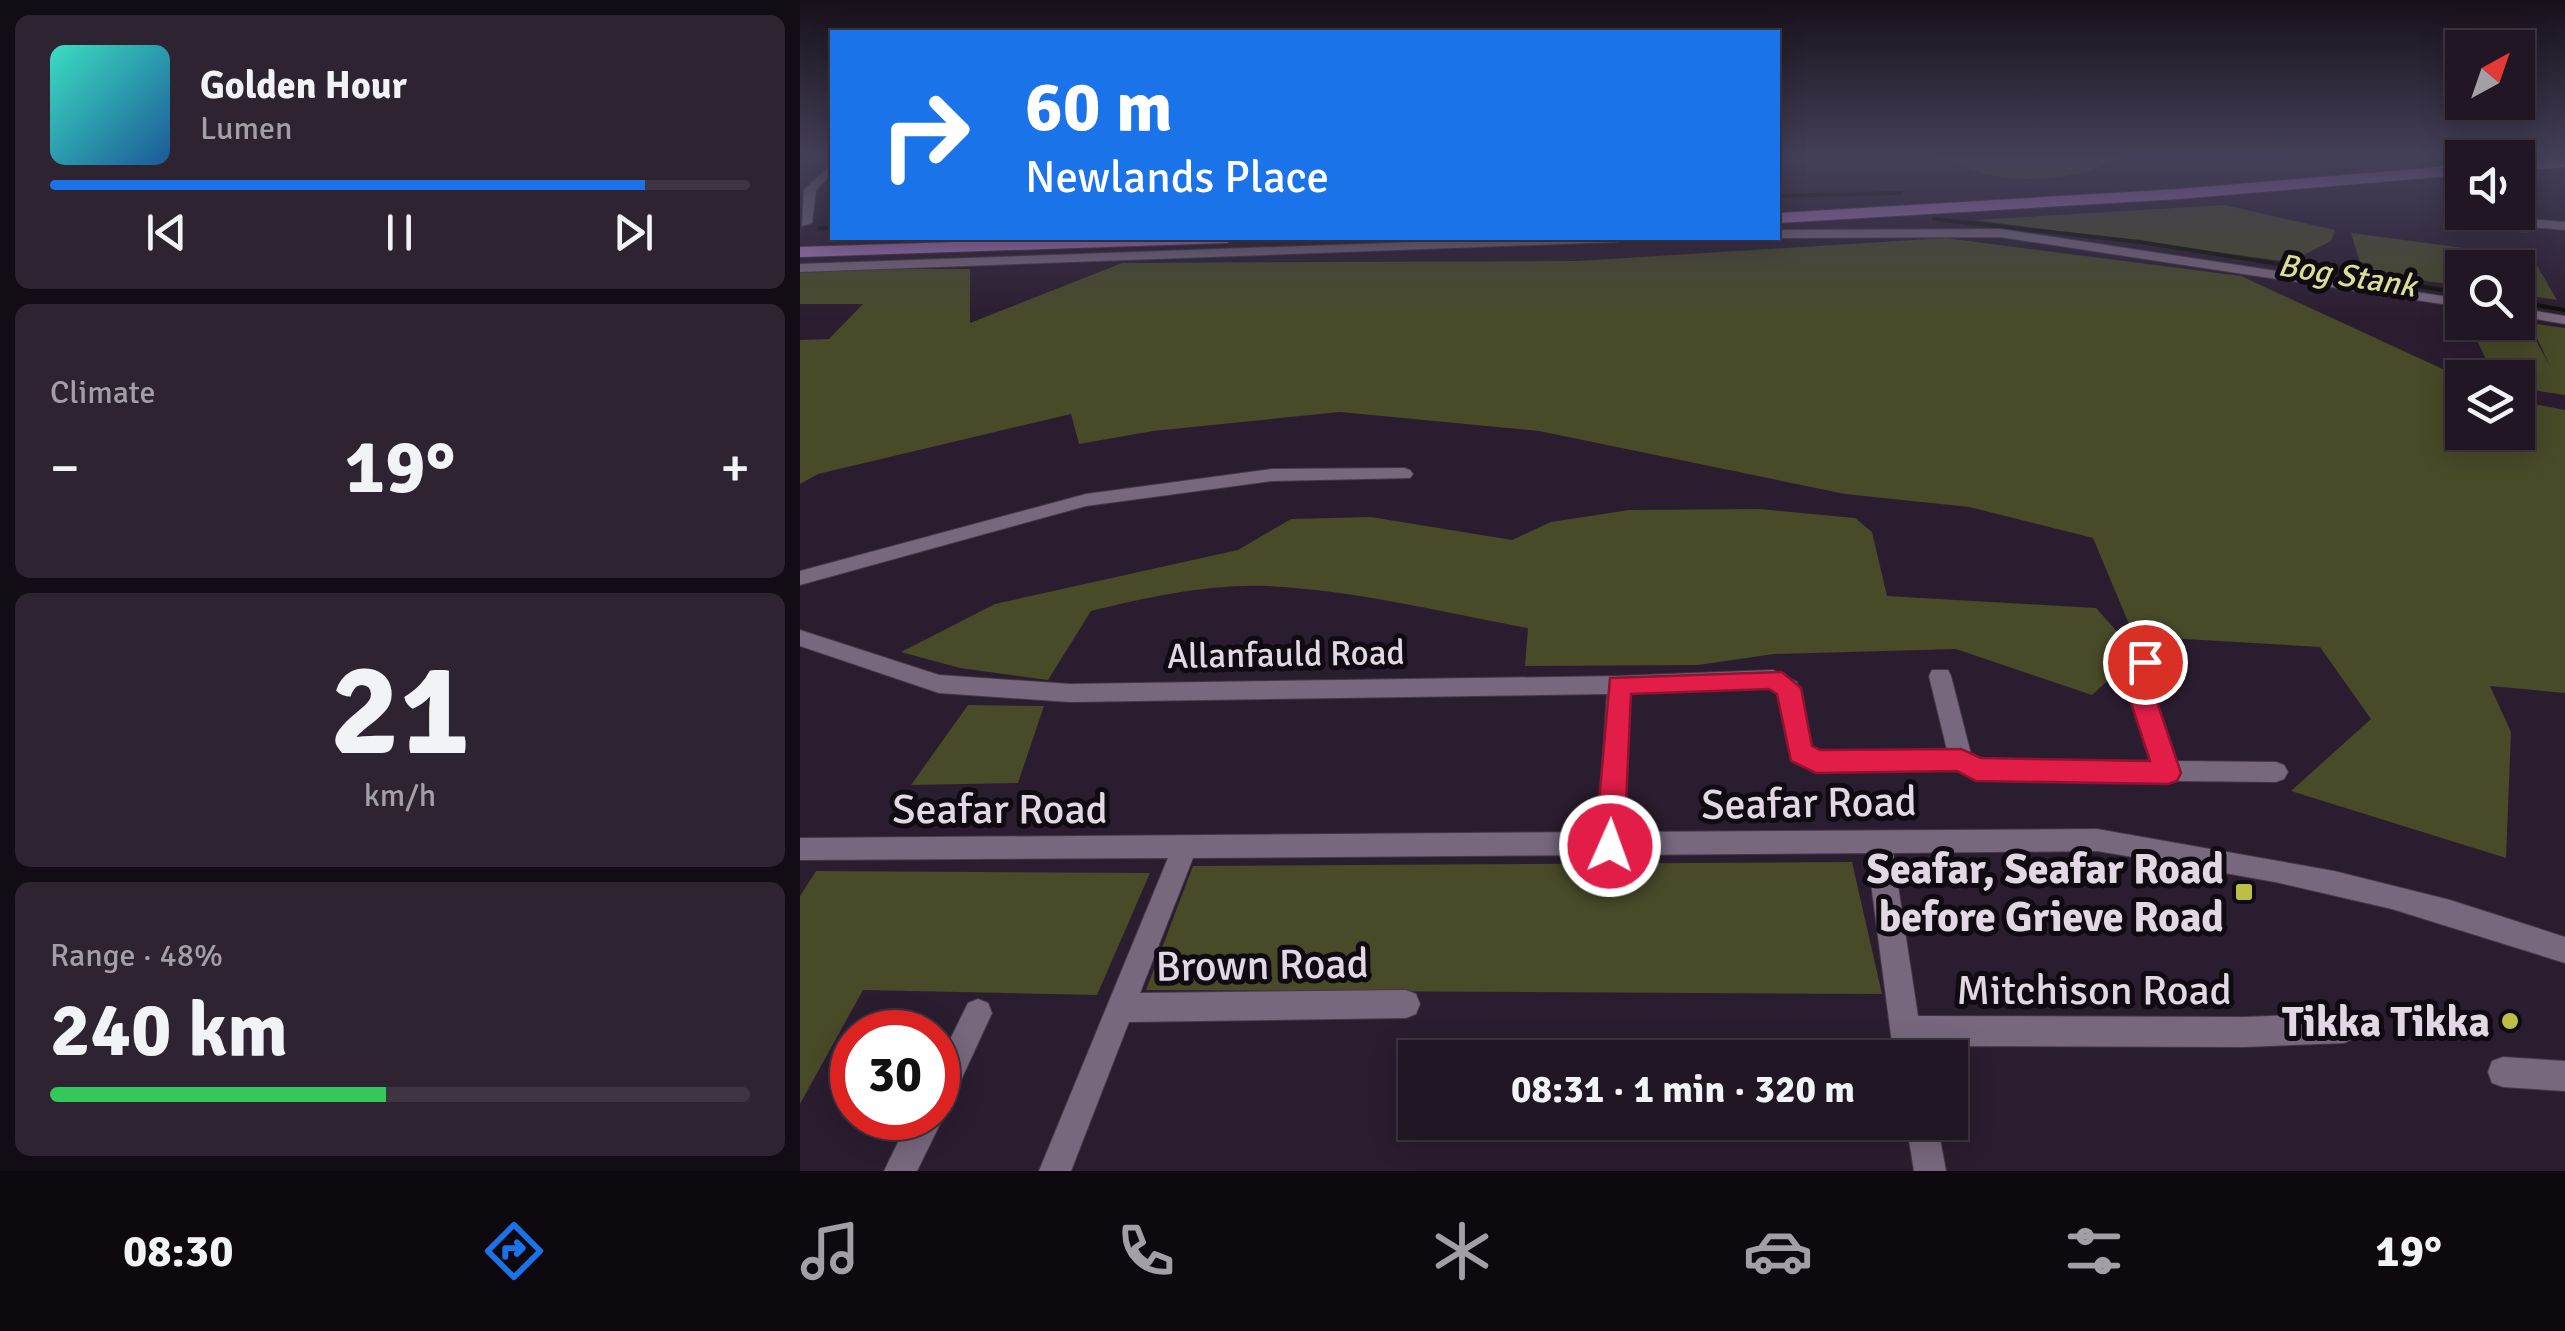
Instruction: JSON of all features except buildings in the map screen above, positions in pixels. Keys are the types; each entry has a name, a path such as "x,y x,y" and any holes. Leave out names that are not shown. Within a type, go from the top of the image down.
{"highway":[{"path":"1780,218 1901,211"},
{"path":"803,232 830,234"},
{"path":"800,252 1166,240"}],"street":[{"path":"2535,221 2564,222"},
{"path":"1780,234 2000,233 2445,300"},
{"path":"800,268 1563,240"},
{"path":"2535,315 2565,320"},
{"path":"800,578 1086,500 1262,476 1404,474"},
{"name":"Allanfauld Road","path":"800,638 938,684 1070,692 1619,685 1773,679 1788,688 1800,753 1816,762 1961,760"},
{"path":"2145,662 2137,681 2168,773"},
{"path":"1940,676 1961,760 1976,769 2276,772"},
{"path":"1610,846 1619,685"},
{"path":"1878,839 1906,1040"},
{"name":"Seafar Road","path":"804,855 1610,846 1878,839 2097,840 2242,862 2420,901 2565,950"},
{"name":"Brown Road","path":"1055,1171 1184,848"},
{"name":"Brown Road","path":"1119,1008 1406,1004"},
{"path":"960,1050 978,1013"},
{"name":"Mitchison Road","path":"1968,1042 2344,1028"},
{"path":"2503,1072 2565,1076"},
{"path":"900,1171 915,1140"},
{"path":"1924,1140 1930,1171"}],"green space":[{"path":"2131,211 2249,211 2335,230 2331,241 2290,262 1976,220"},
{"path":"2351,233 2479,250 2445,250 2445,284 2363,272"},
{"path":"1945,238 2241,276 2445,370 2445,450 2535,450 2535,404 2565,410 2565,693 2490,686 2511,732 2506,858 2291,791 2371,719 2320,647 2134,636 2093,538 1969,507 1845,494 1539,431 1340,412 1153,431 1079,444 1071,414 818,474 800,484 800,340 829,339 863,304 800,304 800,269 970,269 970,323 1122,263 1578,261"},
{"path":"2535,262 2557,300 2535,297"},
{"path":"2535,324 2565,328 2565,395 2535,391 2535,360 2486,360 2477,340 2535,339 2550,366 2535,334"},
{"path":"1760,509 1855,518 1872,532 1887,596 2096,608 2137,654 2092,695 1956,649 1774,654 1698,665 1525,666 1528,628 1365,597 1267,586 1179,592 1091,611 1048,680 960,668 901,652 995,604 1238,550 1291,519 1371,517 1512,540 1551,522 1629,510"},
{"path":"968,705 1044,706 1018,783 911,785"},
{"path":"1852,862 1882,994 1146,990 1193,866"},
{"path":"816,871 1150,873 1097,995 863,990 852,1010 830,1010 830,1050 800,1104 800,896"}],"waterway":[{"name":"Bog Stank","path":"1934,219 2140,242 2445,290"},
{"name":"Bog Stank","path":"819,228 830,228"},
{"name":"Bog Stank","path":"2535,305 2565,310"}],"place":[{"name":"Seafar, Seafar Road before Grieve Road","path":"2244,892"},
{"name":"Tikka Tikka","path":"2510,1021"}],"route":[{"path":"1610,846 1619,685 1773,679 1788,688 1800,753 1816,762 1961,760 1976,769 2168,773 2137,681 2145,662"}]}
